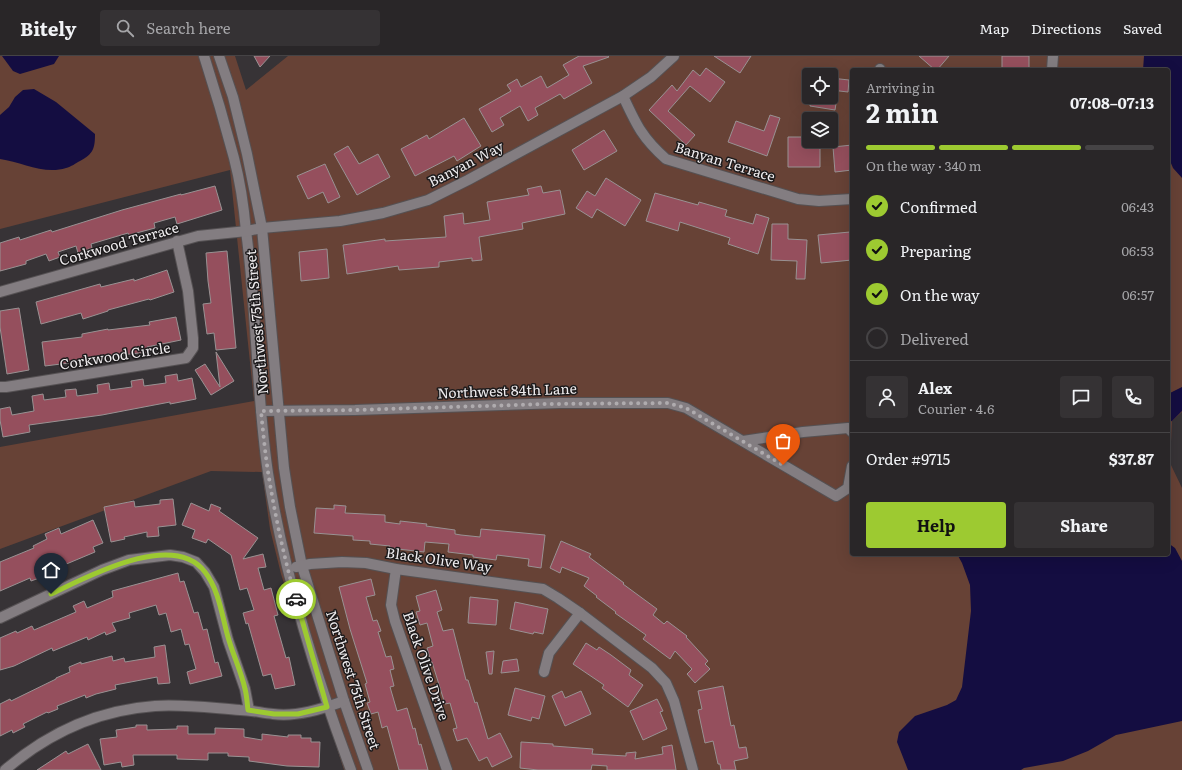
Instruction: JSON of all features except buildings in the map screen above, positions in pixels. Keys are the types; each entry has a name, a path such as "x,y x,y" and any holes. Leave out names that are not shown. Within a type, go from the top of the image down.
{"street":[{"name":"Northwest 75th Street","path":"204,56 235,160 246,231 261,411 268,471 287,569 327,707 351,770"},
{"name":"Northwest 75th Street","path":"219,56 233,97 247,154 262,228 286,483 302,566 344,701 368,770"},
{"name":"Banyan Way","path":"246,231 262,228 340,221 383,213 428,200 623,96 651,76 674,56"},
{"path":"1052,68 1053,56"},
{"name":"Banyan Terrace","path":"623,96 640,132 652,147 666,159 798,199 819,201 850,199"},
{"name":"Corkwood Terrace","path":"0,292 177,241 198,236 246,231"},
{"name":"Corkwood Circle","path":"0,387 186,358 193,348 194,338 188,291 177,241"},
{"name":"Northwest 84th Lane","path":"261,411 355,410 553,404 668,403 686,408 836,496 848,488 850,477"},
{"path":"743,441 803,432 848,428 850,430"},
{"path":"0,618 102,570 129,560 170,555 183,557 196,562 205,572 214,587 228,640 245,689 248,710"},
{"name":"Black Olive Way","path":"287,569 342,562 366,563 396,569 543,589 580,613 652,668 666,683 674,701 693,770"},
{"name":"Black Olive Drive","path":"396,569 391,605 395,621 448,770"},
{"path":"544,672 549,653 580,613"},
{"path":"4,770 53,735 103,714 155,706 180,706 248,710 274,714 298,714 344,701"}],"shaded area":[{"path":"0,56 235,56 246,90 288,56 1182,56 1182,412 1172,421 1170,463 1182,488 1182,770 344,770 281,574 270,529 262,472 211,471 0,549 0,447 254,401 230,170 0,229"},
{"path":"2,56 59,56 54,64 20,74 13,71"},
{"path":"1144,56 1182,56 1182,178 1173,168 1170,161 1170,68 1143,68"},
{"path":"34,89 56,102 95,134 94,147 88,156 70,167 58,170 41,169 0,159 0,115 9,107 15,97 23,90"},
{"path":"1182,387 1182,411 1170,422 1170,393"},
{"path":"1170,544 1175,548 1182,561 1182,721 1116,735 1088,751 1063,761 1024,768 1021,770 908,770 897,742 899,732 915,716 947,705 956,700 962,687 971,611 970,585 958,556 1170,556"}],"way so far":[{"path":"296,599 287,569 274,509 261,411 328,409 355,410 509,404 668,403 686,408 783,465"}],"route":[{"path":"51,594 102,570 129,560 170,555 183,557 196,562 205,572 214,587 228,640 245,689 248,710 274,714 298,714 327,707 296,599"}]}
